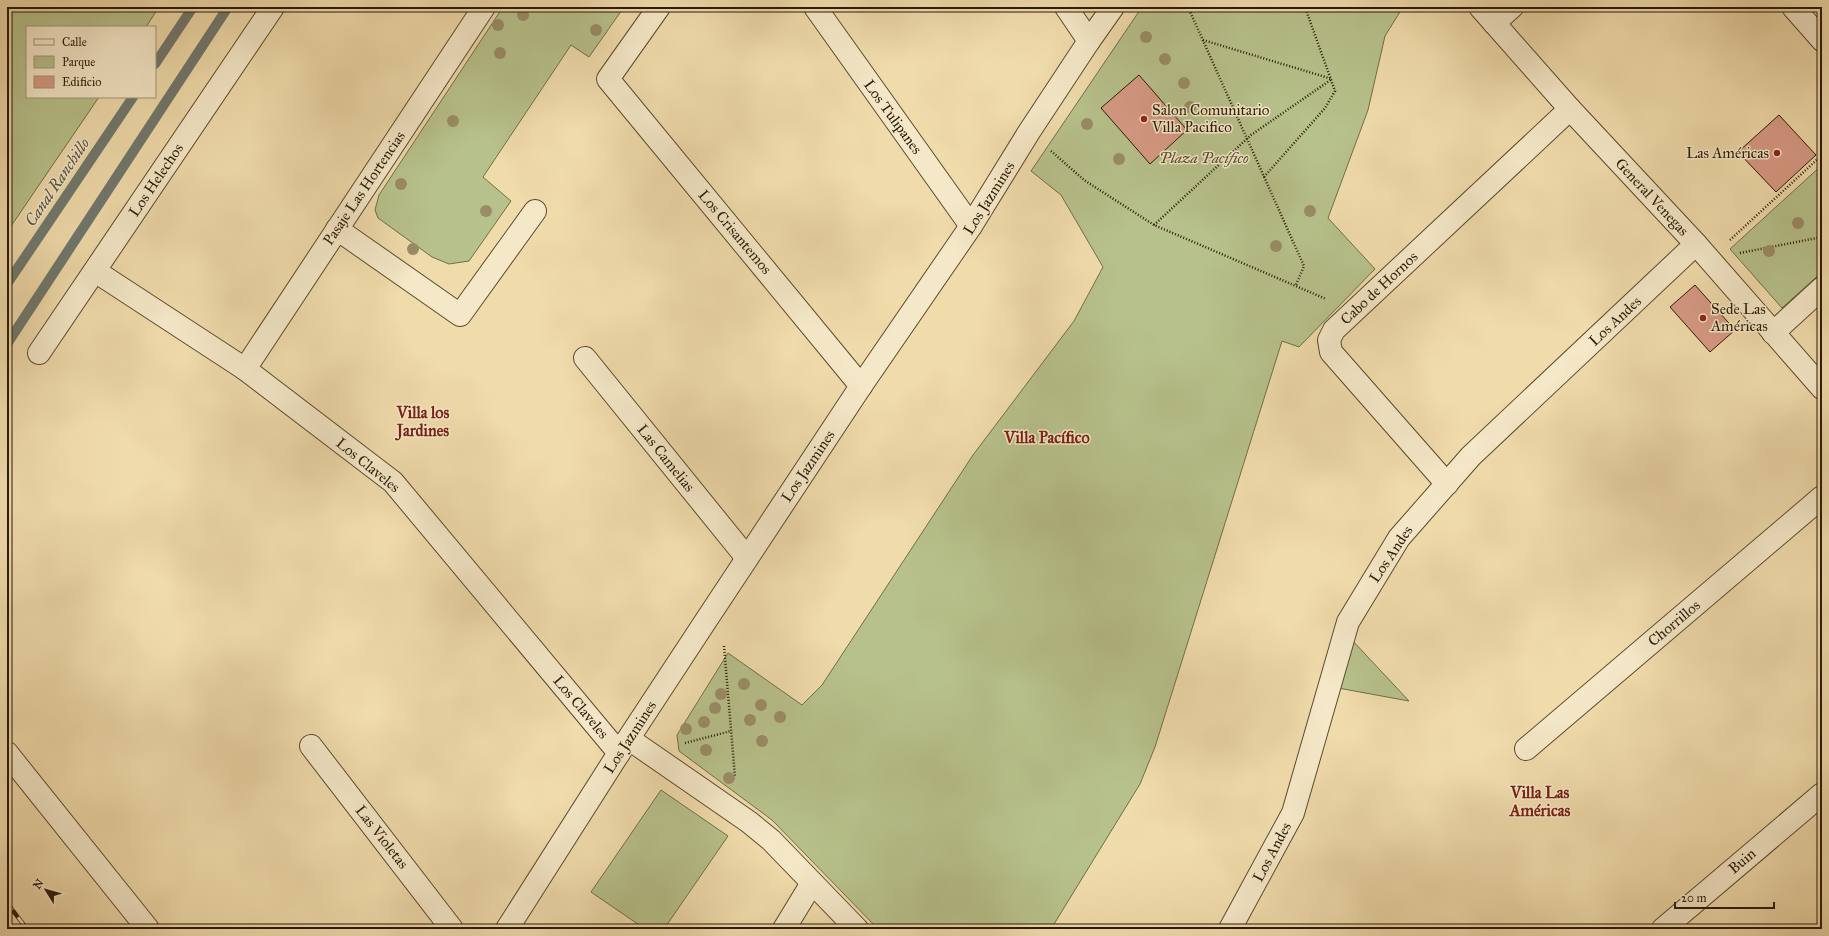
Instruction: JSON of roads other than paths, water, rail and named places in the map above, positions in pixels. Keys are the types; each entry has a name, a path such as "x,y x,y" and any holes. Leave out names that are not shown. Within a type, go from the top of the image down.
{"street":[{"name":"Los Helechos","path":"39,353 273,7"},
{"name":"Pasaje Las Hortencias","path":"245,369 484,7"},
{"name":"Los Crisantemos","path":"659,7 608,79 861,386"},
{"name":"Los Tulipanes","path":"815,7 972,226"},
{"path":"1066,7 1089,41"},
{"name":"Los Jazmines","path":"507,929 747,558 861,386 972,226 1029,132 1113,7"},
{"name":"General Venegas","path":"1480,7 1570,109 1702,251 1822,388"},
{"path":"1494,23 1512,7"},
{"path":"1792,7 1822,40"},
{"name":"Cabo de Hornos","path":"1446,484 1330,352 1329,340 1334,330 1570,109"},
{"path":"337,229 460,315 535,211"},
{"name":"Los Andes","path":"1230,929 1293,813 1348,622 1398,538 1471,456 1702,251"},
{"name":"Los Claveles","path":"95,271 245,369 393,482 624,746 663,762 750,822 771,840 857,929"},
{"path":"1773,332 1822,288"},
{"name":"Las Camelias","path":"585,358 747,558"},
{"name":"Chorrillos","path":"1526,749 1822,497"},
{"name":"Las Violetas","path":"311,746 452,929"},
{"path":"7,753 148,929"},
{"name":"Buin","path":"1663,929 1822,794"},
{"path":"784,929 812,883"}],"waterway":[{"name":"Canal Ranchillo","path":"156,62 193,7"},
{"path":"7,344 228,7"},
{"name":"Canal Ranchillo","path":"7,284 132,98"}],"railway":[{"path":"7,903 27,929"}],"place":[{"name":"Salon Comunitario Villa Pacifico","path":"1144,119"},
{"name":"Las Américas","path":"1777,153"},
{"name":"Sede Las Américas","path":"1703,318"}],"district":[{"name":"Villa los Jardines","path":"423,421"},
{"name":"Villa Pacífico","path":"1047,437"},
{"name":"Villa Las Américas","path":"1540,801"}],"park label":[{"name":"Plaza Pacífico","path":"1204,158"}]}
